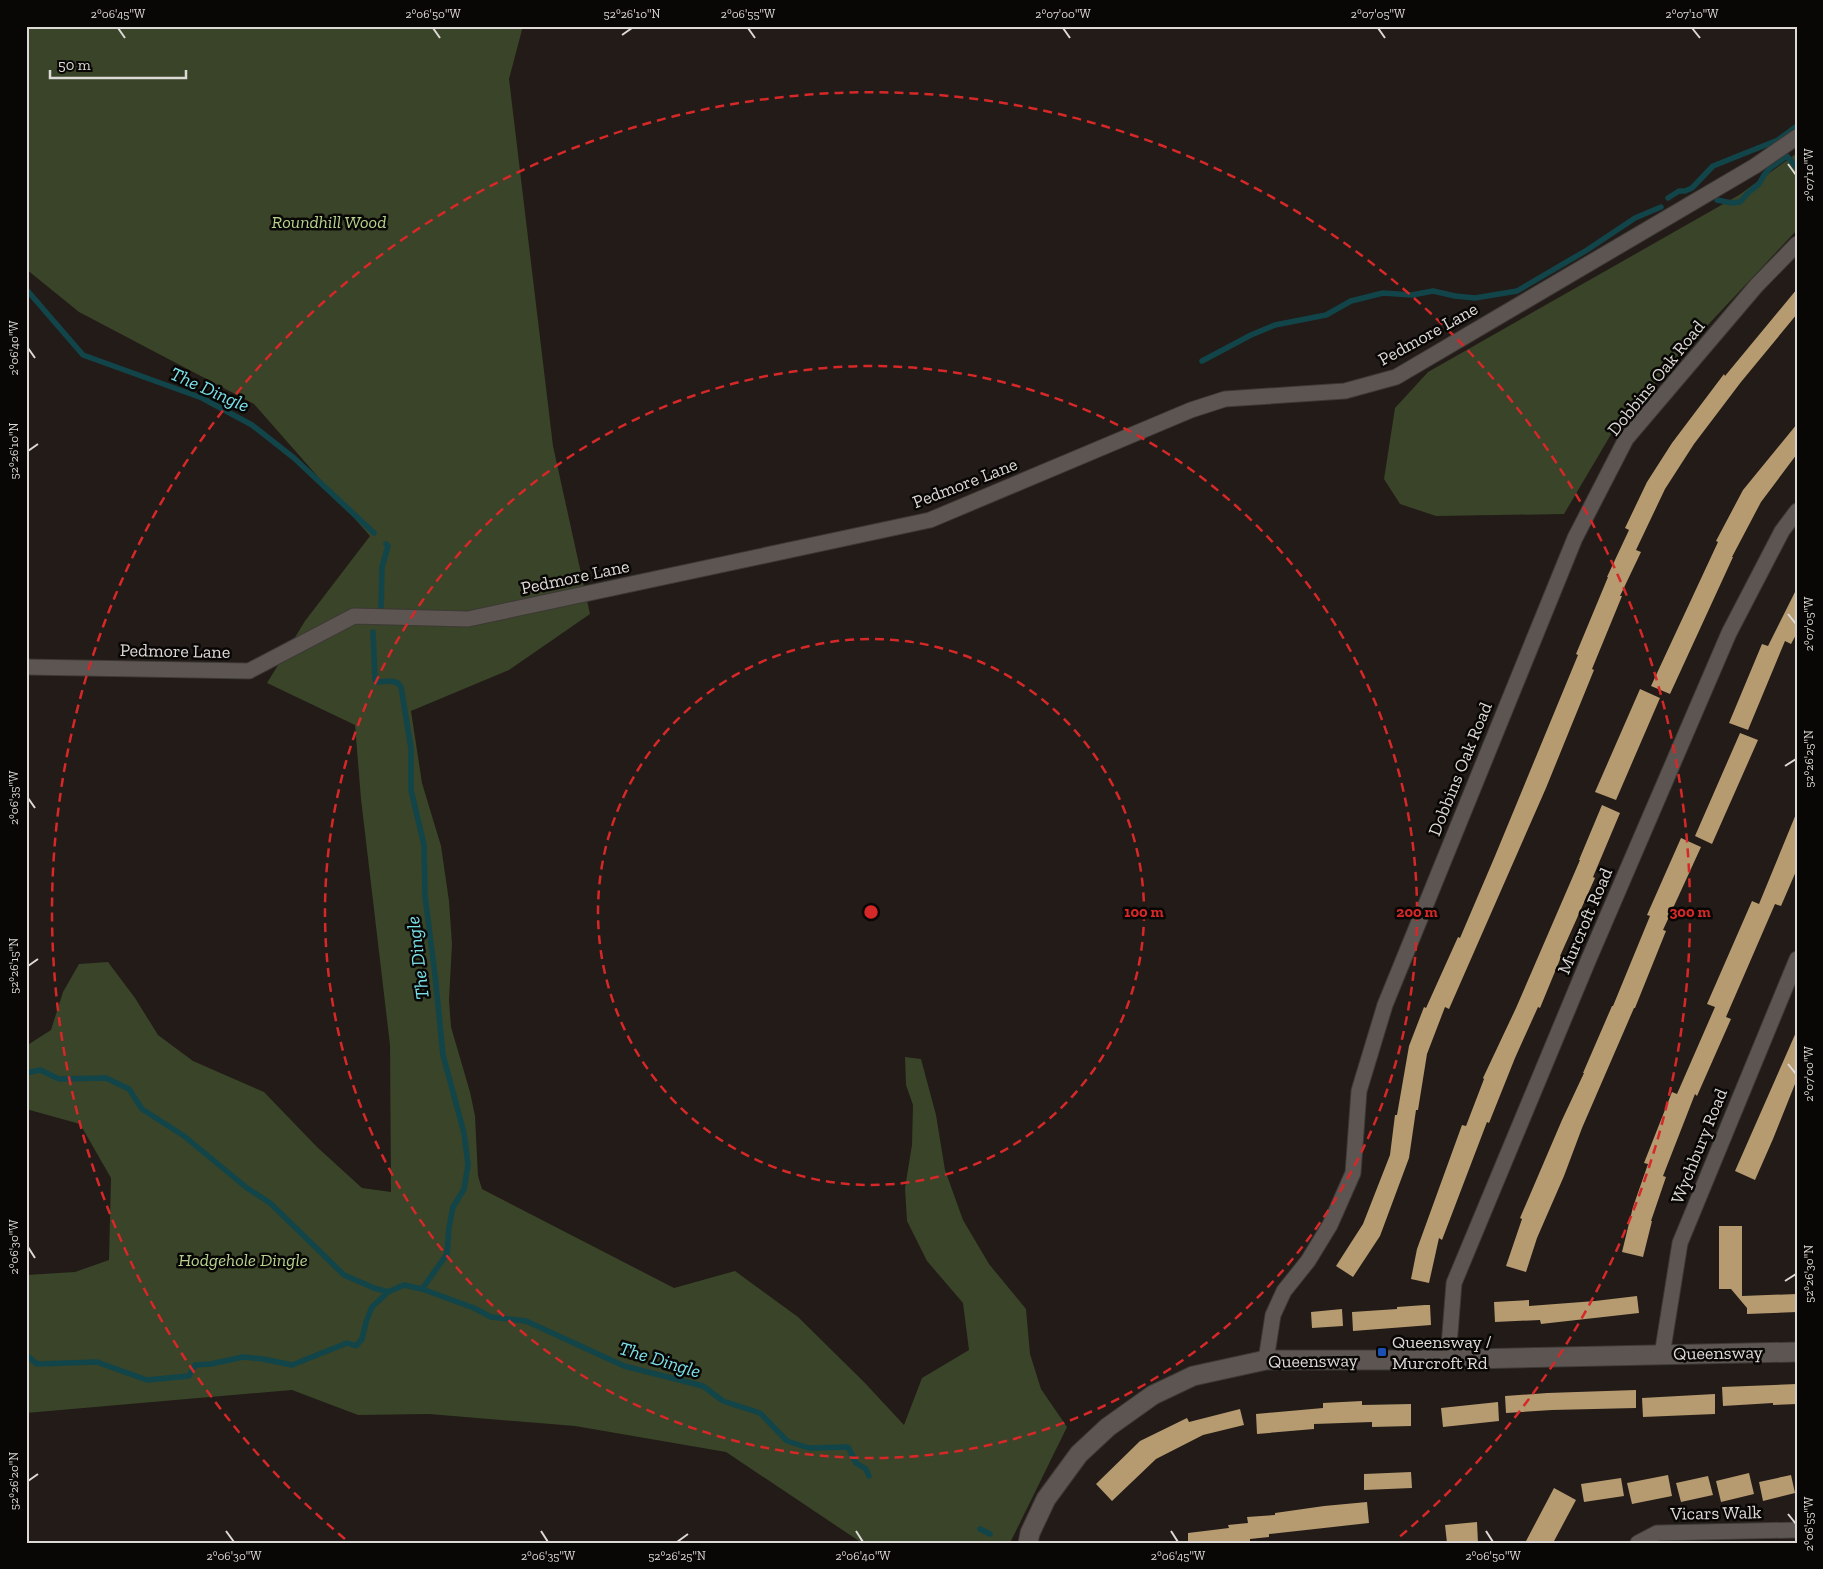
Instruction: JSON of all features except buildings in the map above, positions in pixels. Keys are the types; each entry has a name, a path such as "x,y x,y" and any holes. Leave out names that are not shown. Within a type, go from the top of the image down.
{"street":[{"name":"Pedmore Lane","path":"26,667 249,671 354,616 468,619 930,520 1191,410 1226,399 1345,391 1396,377 1755,166 1797,136"},
{"name":"Dobbins Oak Road","path":"1266,1360 1274,1315 1284,1292 1308,1260 1330,1225 1353,1173 1360,1091 1385,1005 1575,538 1626,439 1757,285 1797,244"},
{"name":"Murcroft Road","path":"1448,1360 1454,1283 1584,971 1729,633 1782,531 1797,511"},
{"name":"Wychbury Road","path":"1662,1355 1680,1243 1797,959"},
{"name":"Queensway","path":"1028,1543 1030,1533 1046,1499 1079,1454 1108,1427 1153,1395 1193,1376 1266,1360 1448,1360 1797,1352"},
{"name":"Vicars Walk","path":"1638,1543 1657,1533 1797,1530"}],"green space":[{"path":"26,26 523,26 509,79 553,446 590,614 509,670 411,711 422,783 441,846 449,901 452,944 449,1000 451,1027 475,1116 478,1176 482,1189 674,1288 735,1271 798,1317 864,1382 904,1425 922,1378 969,1350 963,1303 927,1261 907,1221 905,1188 912,1145 913,1105 906,1085 905,1057 921,1059 936,1115 945,1170 963,1220 989,1264 1026,1309 1030,1354 1041,1389 1067,1427 1010,1543 862,1543 726,1452 575,1426 429,1414 358,1415 292,1390 26,1413 26,1275 75,1272 109,1260 111,1178 80,1124 26,1109 26,1046 51,1030 63,992 79,964 108,962 135,998 158,1035 193,1061 264,1092 317,1147 362,1188 391,1192 390,1045 361,799 355,725 267,683 305,621 370,536 254,404 79,312 26,269"},
{"path":"1797,153 1797,230 1690,344 1613,431 1564,514 1436,516 1400,504 1384,479 1395,408 1428,372 1739,195"}],"waterway":[{"path":"1668,198 1679,191 1692,188 1713,166 1778,140 1797,126"},
{"path":"1717,200 1732,203 1740,202 1759,184 1770,168 1787,156 1797,168"},
{"path":"1202,361 1251,335 1275,325 1326,315 1351,301 1383,293 1412,295 1433,291 1475,298 1517,291 1587,250 1635,218 1661,207"},
{"name":"The Dingle","path":"26,289 83,355 202,398 252,425 294,458 374,533"},
{"name":"The Dingle","path":"381,610 382,567 388,546 386,544"},
{"name":"The Dingle","path":"373,632 375,680 377,682 394,681 401,687 411,748 411,790 424,845 425,896 443,1055 464,1133 468,1165 464,1189 453,1207 447,1254 422,1289"},
{"path":"26,1073 40,1070 59,1079 106,1078 129,1089 142,1109 184,1136 247,1188 270,1203 344,1275 388,1292"},
{"name":"The Dingle","path":"26,1355 37,1364 97,1362 147,1380 189,1376 195,1365 211,1364 243,1357 292,1365 347,1343 356,1346 362,1339 372,1307 388,1292 404,1285 422,1289 474,1308 491,1317 526,1321 624,1366 703,1386 723,1401 760,1413 787,1441 809,1448 848,1447 856,1463 866,1469 869,1476"},
{"name":"The Dingle","path":"980,1529 990,1534"}],"place":[{"name":"Queensway / Murcroft Rd","path":"1382,1352"}],"park label":[{"name":"Roundhill Wood","path":"329,222"},
{"name":"Hodgehole Dingle","path":"243,1260"}]}
